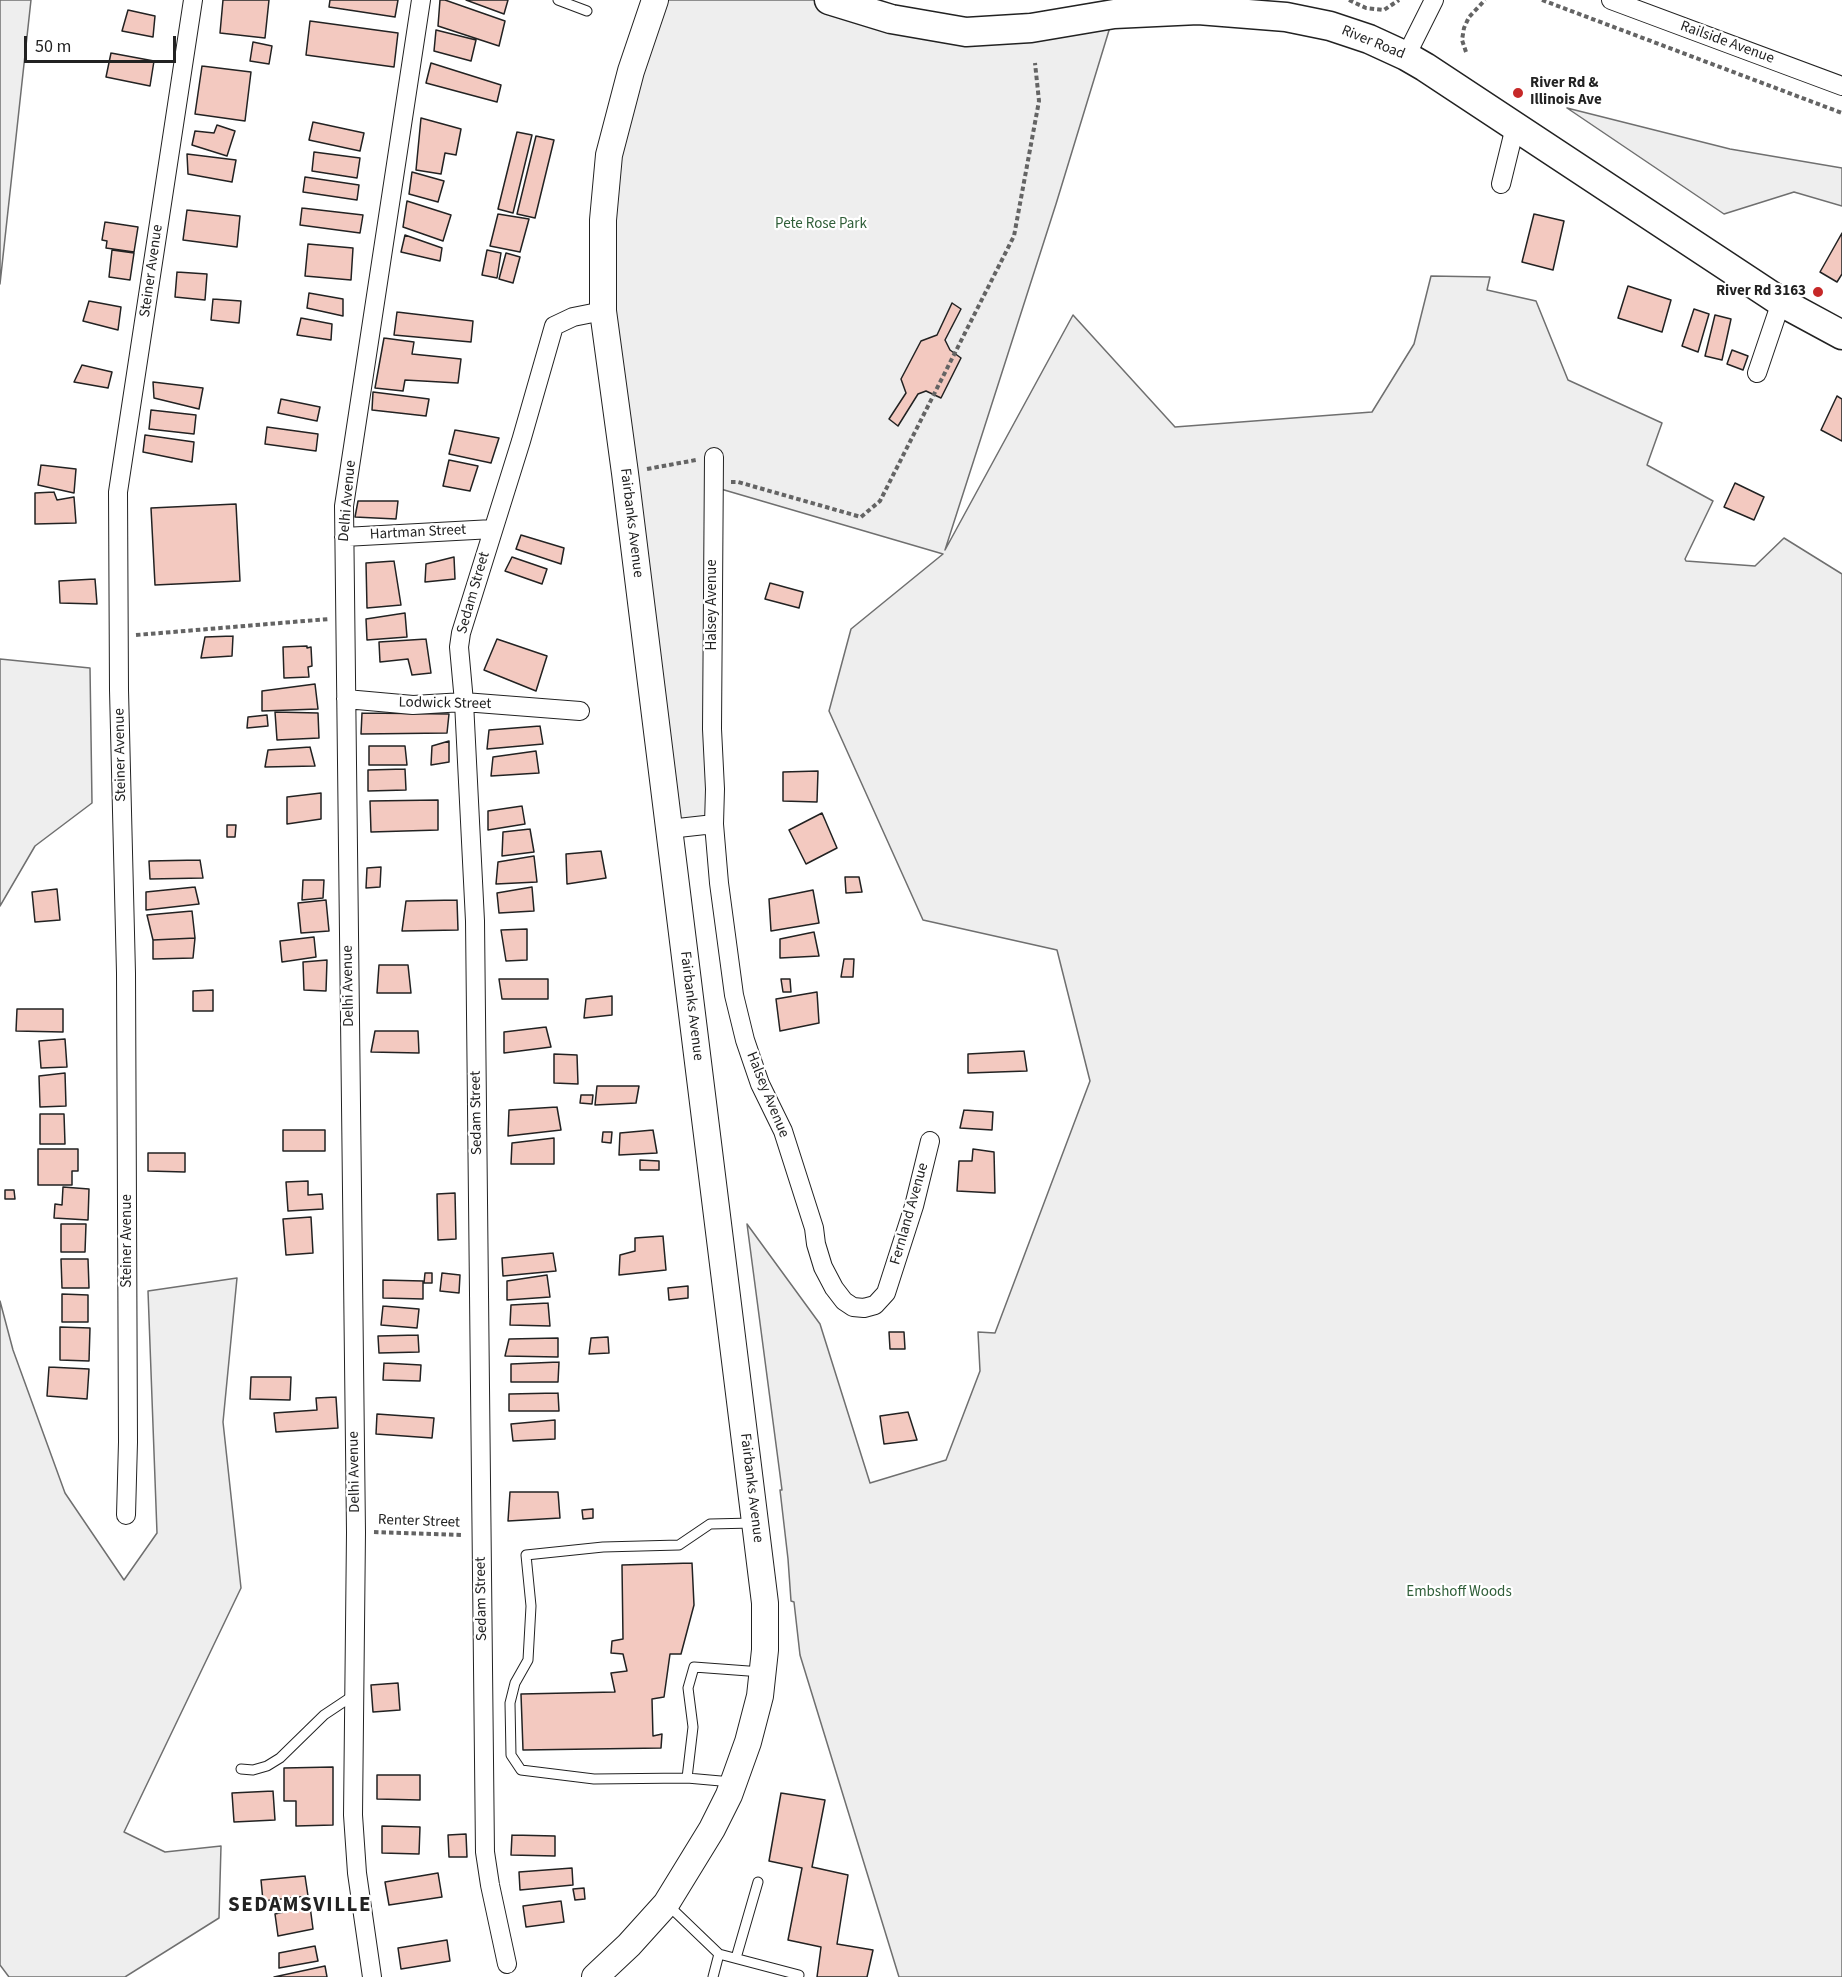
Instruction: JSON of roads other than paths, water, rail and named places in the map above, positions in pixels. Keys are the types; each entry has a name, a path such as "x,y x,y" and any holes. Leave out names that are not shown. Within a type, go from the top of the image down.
{"main road":[{"name":"River Road","path":"829,0 891,19 966,32 1031,28 1114,14 1197,10 1286,17 1330,26 1369,39 1406,56 1781,302 1842,335"}],"street":[{"name":"Steiner Avenue","path":"126,1515 128,1443 126,973 118,492 193,0"},
{"name":"Delhi Avenue","path":"372,1977 357,1873 354,1827 356,1532 344,537 346,494 421,0"},
{"name":"Fairbanks Avenue","path":"601,1976 666,1904 712,1829 734,1782 748,1742 759,1696 765,1650 765,1603 603,311 603,220 609,155 631,71 655,0"},
{"path":"1406,56 1434,0"},
{"name":"Railside Avenue","path":"1611,0 1842,86"},
{"path":"1501,184 1515,127"},
{"path":"1757,373 1781,302"},
{"name":"Sedam Street","path":"507,1964 485,1852 475,921 459,646 554,326 573,316 603,311"},
{"name":"Halsey Avenue","path":"714,457 712,729 714,824 732,984 745,1040 760,1084 783,1131 814,1228 823,1267 834,1288 844,1301 853,1307 864,1308 875,1305 888,1288"},
{"name":"Hartman Street","path":"344,537 493,529"},
{"name":"Lodwick Street","path":"346,699 413,705 464,702 580,711"},
{"path":"669,829 714,824"},
{"name":"Fernland Avenue","path":"888,1288 914,1206 930,1141"}],"lane":[{"path":"558,0 587,11"},
{"path":"734,1782 687,1778 594,1779 521,1770 511,1755 510,1703 515,1683 528,1660 531,1606 526,1555 603,1547 679,1545 710,1524 755,1523"},
{"path":"687,1778 693,1727 688,1688 694,1667 762,1672"},
{"path":"241,1769 253,1770 267,1766 280,1758 324,1715 354,1695"},
{"path":"736,1958 758,1882"},
{"path":"666,1904 719,1954 799,1975"},
{"path":"713,1977 719,1954"}],"place":[{"name":"River Rd & Illinois Ave","path":"1518,93"},
{"name":"River Rd 3163","path":"1818,292"}],"district":[{"name":"SEDAMSVILLE","path":"300,1906"}],"park label":[{"name":"Pete Rose Park","path":"821,225"},
{"name":"Embshoff Woods","path":"1459,1593"}]}
